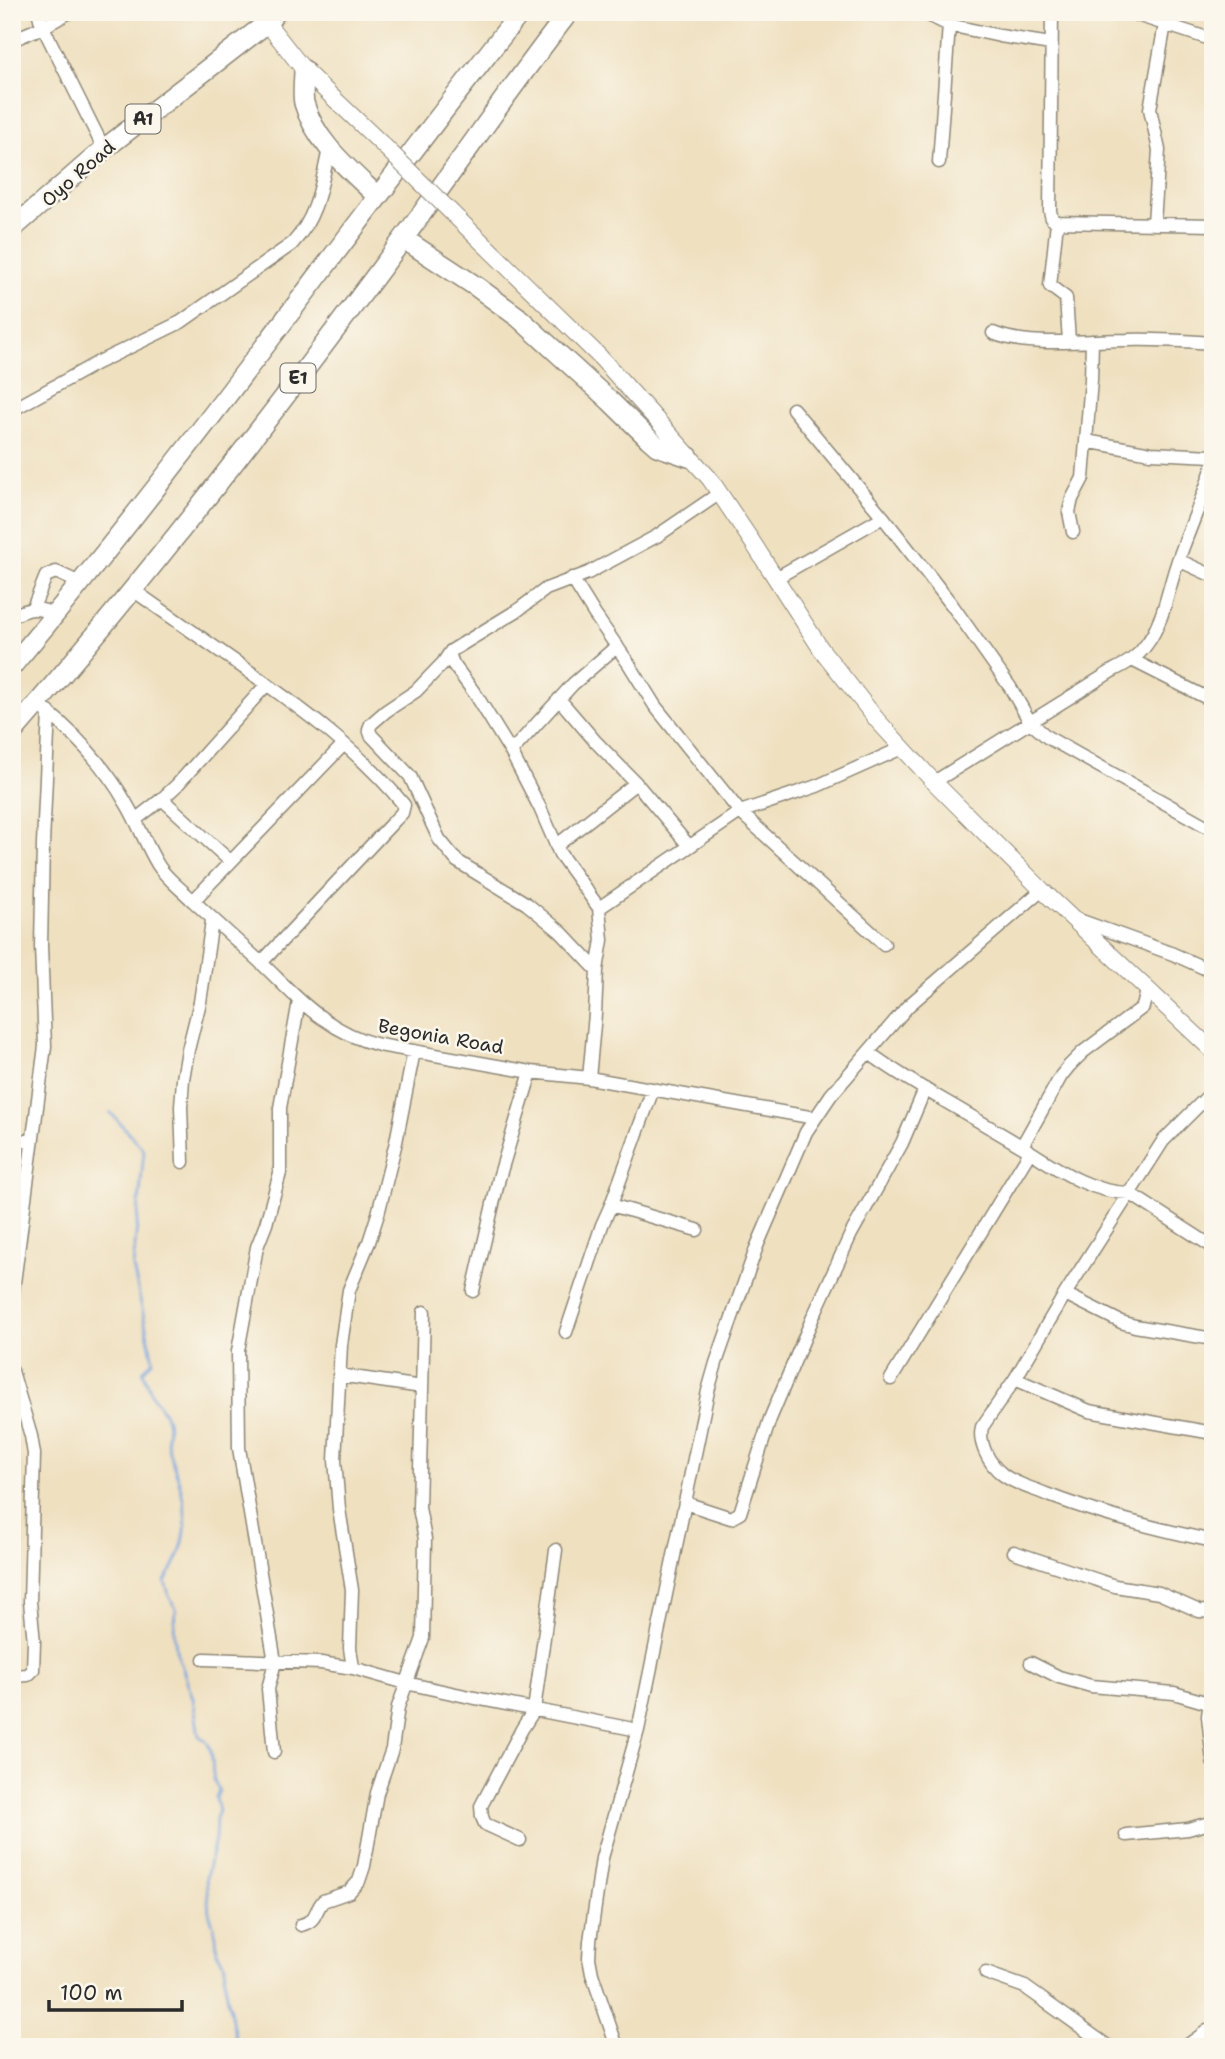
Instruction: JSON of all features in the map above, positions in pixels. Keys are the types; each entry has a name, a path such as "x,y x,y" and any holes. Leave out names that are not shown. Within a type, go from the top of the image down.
{"highway":[{"name":"E1","path":"12,666 165,476 431,125 521,12"},
{"name":"E1","path":"12,733 43,708 195,513 404,239 569,12"},
{"name":"Oyo Road","path":"12,229 104,149 271,18"},
{"path":"304,70 304,101 314,125 329,149 378,197"},
{"path":"404,239 439,260 518,317 657,446 689,457"}],"main road":[{"path":"271,18 304,70 600,358 689,457 720,493 821,649 902,748 1042,891 1213,1051"}],"street":[{"path":"38,12 104,149"},
{"path":"12,40 70,12"},
{"path":"922,12 949,24 1051,44"},
{"path":"1052,12 1052,219 1057,222 1213,225"},
{"path":"1128,12 1213,40"},
{"path":"939,162 949,24"},
{"path":"1154,223 1159,150 1150,109 1165,24"},
{"path":"12,410 97,363 181,322 292,244 305,230 311,218 319,196 329,149"},
{"path":"1057,222 1050,286 1066,298 1069,341"},
{"path":"993,333 1007,339 1213,343"},
{"path":"1073,532 1069,512 1072,499 1083,478 1092,341"},
{"path":"793,409 952,605 1010,687 1030,722 1047,737 1213,830"},
{"path":"1086,441 1151,453 1213,456"},
{"path":"934,782 1132,660 1147,644 1160,619 1178,560 1213,466"},
{"path":"597,970 561,932 527,904 457,861 439,839 410,776 371,735 369,729 386,711 416,691 450,656 451,651 518,610 546,589 587,573 657,536 720,493"},
{"path":"776,579 883,517"},
{"path":"1178,560 1213,576"},
{"path":"33,608 46,576 56,572 80,583"},
{"path":"572,578 655,706 740,812 884,944"},
{"path":"133,590 267,684 344,744 383,780 404,805 402,813 261,963"},
{"path":"12,616 40,607 54,614"},
{"path":"511,752 573,684 617,646"},
{"path":"450,656 511,752 556,846 599,908 602,940 597,970 596,1014 589,1078"},
{"path":"1132,660 1213,701"},
{"path":"135,820 162,799 267,684"},
{"path":"559,699 689,846"},
{"path":"12,1298 45,1046 41,946 47,783 43,708"},
{"name":"Begonia Road","path":"43,708 105,769 159,866 299,1001 321,1018 362,1041 531,1072 589,1078 816,1118"},
{"path":"193,901 344,744"},
{"path":"599,908 740,812 817,786 902,748"},
{"path":"556,846 636,783"},
{"path":"162,799 230,861"},
{"path":"617,2047 589,1958 602,1858 638,1730 716,1363 757,1246 806,1132 831,1095 908,1006 1042,891"},
{"path":"1070,917 1173,954 1213,972"},
{"path":"183,1162 183,1079 200,1002 212,920"},
{"path":"891,1379 1026,1149 1061,1076 1083,1052 1143,1007 1147,990"},
{"path":"274,1752 268,1689 275,1662 239,1448 238,1351 257,1247 280,1173 280,1108 299,1001"},
{"path":"353,1668 350,1648 352,1590 339,1509 335,1460 341,1345 349,1290 378,1214 414,1051"},
{"path":"868,1052 896,1074 1065,1174 1104,1190 1129,1193 1213,1247"},
{"path":"473,1292 499,1178 531,1072"},
{"path":"566,1332 601,1225 611,1205 653,1089"},
{"path":"685,1503 731,1518 740,1513 770,1419 813,1317 851,1234 902,1143 925,1089"},
{"path":"1213,1091 1163,1141 1065,1294 1015,1379 982,1427 980,1435 980,1441 1002,1475 1086,1509 1213,1541"},
{"path":"12,1139 32,1142"},
{"path":"611,1205 697,1230"},
{"path":"1065,1294 1121,1322 1213,1339"},
{"path":"301,1925 315,1917 323,1901 349,1892 359,1881 377,1793 392,1749 398,1707 423,1638 425,1539 419,1508 424,1312"},
{"path":"12,1371 34,1454 30,1602 34,1642 33,1670 28,1675 13,1680"},
{"path":"339,1376 422,1387"},
{"path":"1015,1379 1089,1411 1213,1433"},
{"path":"520,1840 485,1824 481,1806 534,1710 556,1550"},
{"path":"1014,1552 1115,1586 1159,1593 1199,1611 1213,1612"},
{"path":"204,1660 321,1663 353,1668 406,1683 638,1730"},
{"path":"1031,1663 1059,1677 1091,1686 1174,1693 1208,1703"},
{"path":"1213,1680 1208,1703 1213,1762"},
{"path":"1126,1835 1188,1829 1213,1822"},
{"path":"986,1973 1025,1987 1109,2047"},
{"path":"1185,2047 1207,2031"}],"waterway":[{"path":"110,1112 144,1150 133,1267 153,1360 143,1371 167,1420 168,1446 184,1506 183,1544 165,1581 176,1609 176,1650 193,1698 199,1736 210,1748 214,1778 219,1791 216,1798 219,1811 215,1839 206,1878 209,1912 216,1935 217,1952 225,1965 224,1978 237,2047"}]}
